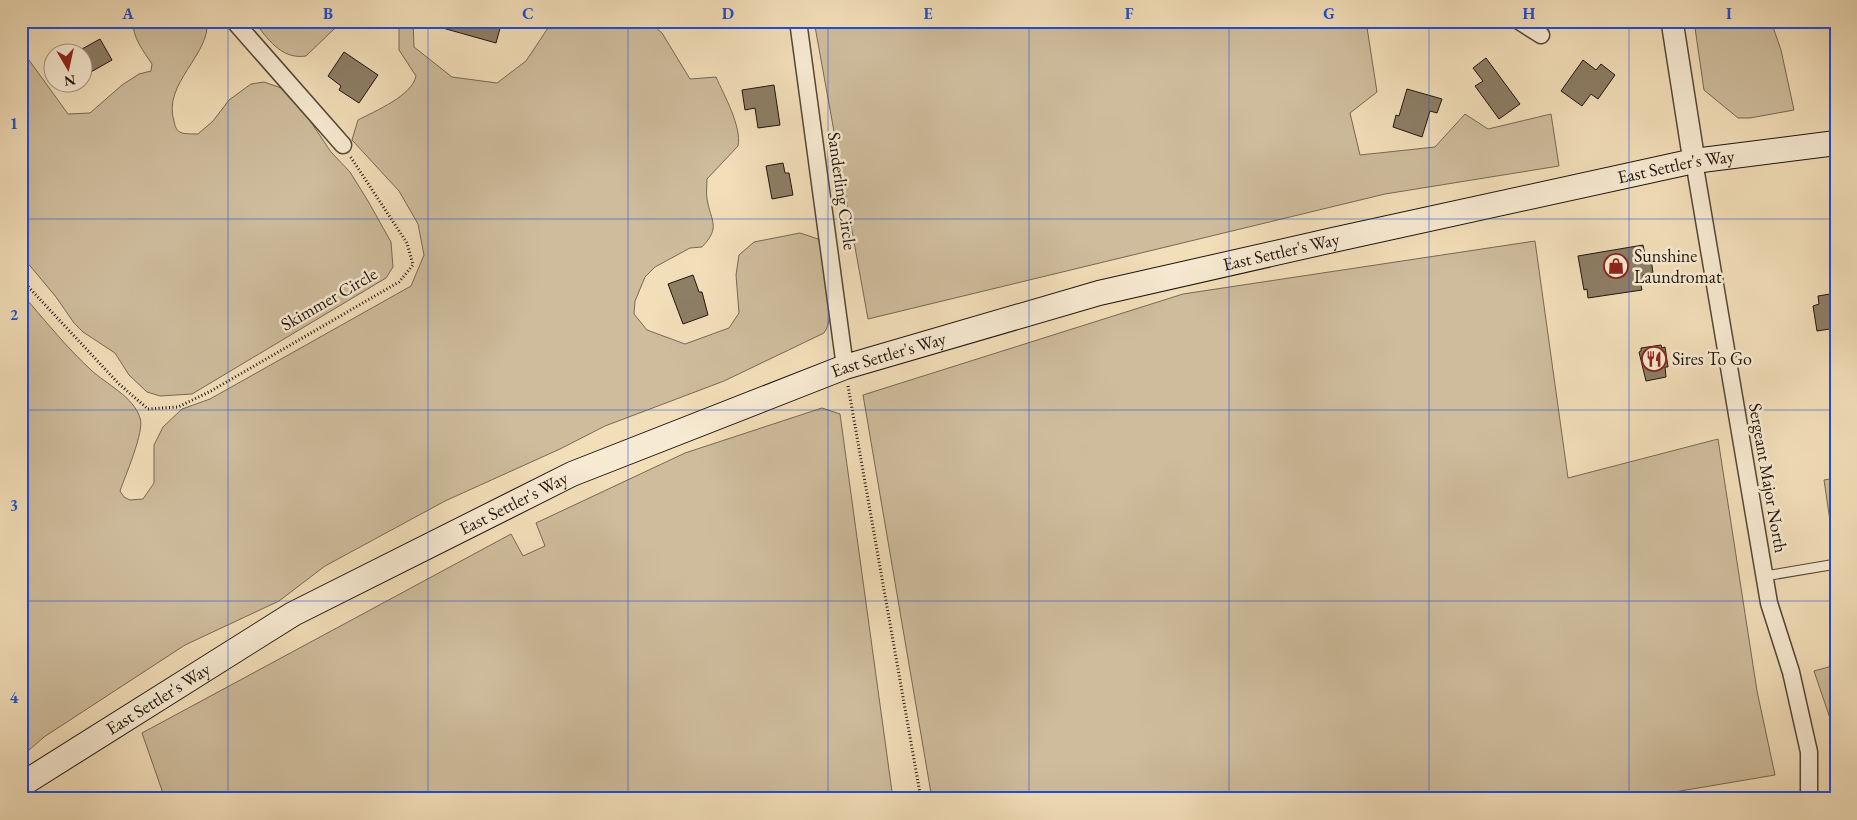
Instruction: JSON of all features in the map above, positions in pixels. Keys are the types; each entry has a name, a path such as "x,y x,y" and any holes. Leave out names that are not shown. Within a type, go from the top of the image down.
{"main road":[{"name":"East Settler's Way","path":"21,784 310,605 572,474 845,367 1099,293 1694,161 1836,143"}],"street":[{"path":"234,21 343,145"},
{"name":"Sanderling Circle","path":"798,21 845,367"},
{"path":"1519,21 1541,35"},
{"path":"1672,21 1694,161"},
{"name":"Sergeant Major North","path":"1694,161 1770,603 1791,672 1809,752 1809,799"}],"lane":[{"path":"1765,576 1836,564"}],"path":[{"name":"Skimmer Circle","path":"21,279 119,384 148,408 178,407 211,391 399,282 413,265 408,243 343,145"},
{"path":"845,367 921,799"}],"shaded area":[{"path":"133,21 207,21 202,45 175,94 172,107 178,131 198,134 213,121 229,100 251,84 264,82 290,91 331,152 350,172 391,242 393,267 386,278 192,394 160,396 147,392 129,375 115,353 83,332 74,323 56,297 21,255 21,49 42,78 42,92 52,92 68,114 90,113 122,85 139,74 151,71 152,64 136,38"},
{"path":"254,21 347,21 334,29 306,56 297,56 289,55 282,51 264,34"},
{"path":"399,21 413,21 414,47 452,77 497,83 526,61 550,25 548,21 648,21 662,33 690,79 716,77 732,111 739,138 738,146 707,179 707,199 713,224 708,240 702,247 690,248 655,267 645,277 635,301 634,314 647,330 685,344 729,328 739,313 736,275 739,255 754,242 800,233 818,239 824,259 829,287 830,314 824,333 724,381 605,426 560,449 445,501 325,566 279,601 185,645 44,737 21,757 21,293 82,361 126,397 137,410 141,424 140,433 120,491 124,497 130,500 143,499 154,483 154,445 163,427 182,409 210,399 411,286 424,255 418,224 399,191 352,140 358,120 392,102 408,90 416,76 399,50"},
{"path":"814,21 1366,21 1377,92 1350,113 1360,155 1435,147 1465,114 1488,129 1551,114 1559,166 1385,194 868,319"},
{"path":"1694,21 1776,21 1773,27 1781,50 1794,110 1750,118 1738,118 1704,90"},
{"path":"1535,241 1568,478 1718,439 1757,691 1775,775 1633,799 932,799 863,395 1183,294"},
{"path":"822,408 840,414 893,799 165,799 142,733 511,534 523,556 545,546 536,523 685,453"},
{"path":"1836,478 1836,548 1834,548 1824,480"},
{"path":"1836,665 1836,736 1814,671"}],"building":[{"path":"433,21 502,21 496,43 432,25"},
{"path":"100,39 112,60 92,71 92,43"},
{"path":"344,52 378,75 359,103 339,90 341,86 328,76"},
{"path":"1486,58 1520,104 1499,119 1475,86 1483,81 1473,68"},
{"path":"1583,60 1596,70 1601,64 1615,75 1598,99 1591,94 1582,106 1561,91"},
{"path":"774,85 780,125 758,128 755,108 745,110 742,90"},
{"path":"1407,89 1442,99 1437,113 1430,111 1422,137 1393,127 1396,115 1399,116"},
{"path":"783,163 785,173 789,173 793,195 772,199 766,166"},
{"name":"Sunshine Laundromat","path":"1643,245 1646,259 1651,259 1653,273 1643,275 1644,280 1640,281 1642,290 1588,298 1587,289 1584,290 1578,256"},
{"path":"693,275 699,292 702,292 708,315 683,324 668,284"},
{"path":"1836,293 1836,328 1817,331 1813,306 1819,304 1818,296"},
{"name":"Sires To Go","path":"1661,345 1662,348 1665,347 1668,367 1665,367 1666,377 1646,381 1639,352 1641,348"}],"place":[{"name":"Sunshine Laundromat","path":"1616,266"},
{"name":"Sires To Go","path":"1654,359"}]}
